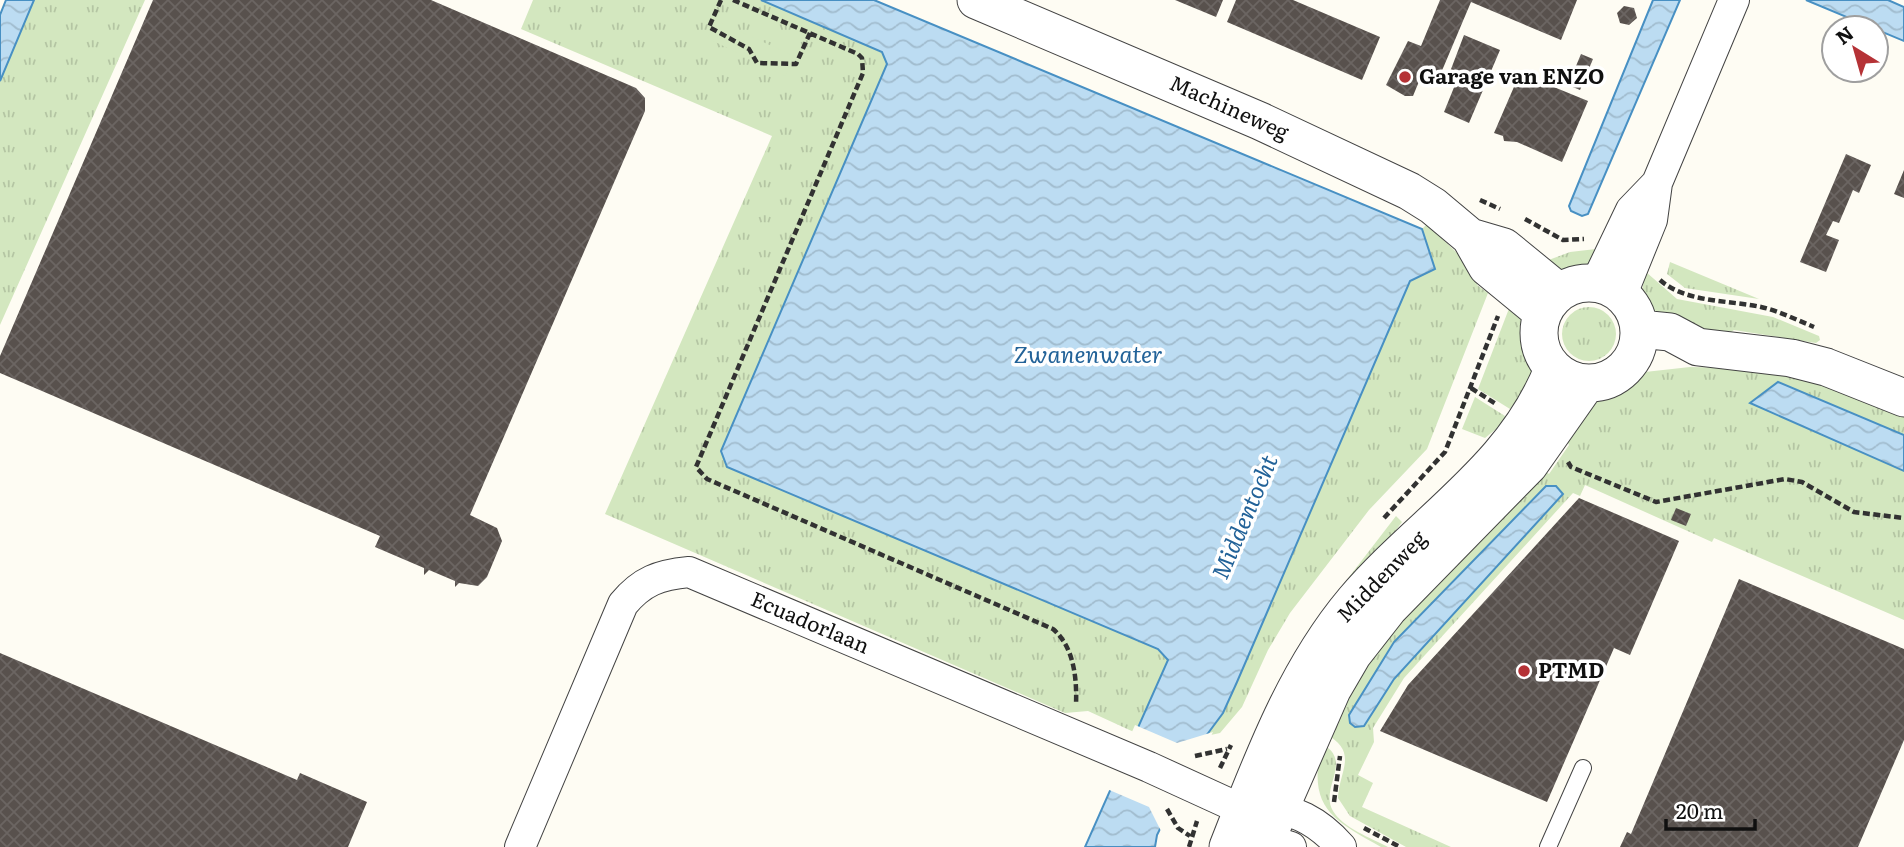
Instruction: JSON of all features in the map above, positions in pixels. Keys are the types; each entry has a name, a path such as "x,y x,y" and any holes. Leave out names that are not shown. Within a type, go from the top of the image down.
{"street":[{"name":"Machineweg","path":"976,0 1369,170 1433,206 1470,237 1487,267 1551,303"},
{"path":"1609,288 1631,210 1657,183 1734,0"},
{"path":"1637,343 1631,304 1609,288 1575,285 1551,303 1538,338 1553,369 1565,378 1586,384 1609,380 1637,343 1670,332 1698,347 1802,361 1825,367 1904,398"},
{"name":"Middenweg","path":"1275,835 1332,690 1353,654 1389,608 1529,466 1553,369"},
{"name":"Middenweg","path":"1228,847 1300,683 1329,633 1367,587 1506,450 1541,426 1586,384"},
{"name":"Ecuadorlaan","path":"520,847 624,604 635,590 651,579 689,572 1242,810"},
{"path":"1242,810 1275,835 1325,829 1341,847"}],"lane":[{"path":"1548,847 1583,768"}],"path":[{"path":"721,0 709,27 749,49 757,63 796,64 810,33"},
{"path":"733,0 858,54 862,58 863,74 696,467 707,479 1053,629 1062,637 1070,653 1077,689 1076,737"},
{"path":"1655,275 1671,289 1684,294 1766,308"},
{"path":"1471,388 1509,412 1541,426 1571,467 1656,502 1784,480 1802,482 1854,512 1904,518"},
{"path":"1211,751 1228,749"},
{"path":"1178,828 1190,836"}],"green space":[{"path":"34,0 145,0 0,325 0,81"},
{"path":"533,0 761,0 882,52 887,64 727,467 1158,649 1168,660 1136,733 1088,711 1065,713 605,514 772,136 521,29"},
{"path":"717,21 794,56 785,76 707,38"},
{"path":"1427,224 1482,277 1477,285 1488,293 1427,449 1369,510 1290,613 1268,650 1242,707 1220,733 1206,736 1223,713 1237,682 1410,281 1435,269 1422,229"},
{"path":"1596,249 1591,264 1579,271 1562,271 1546,261 1570,252"},
{"path":"1670,262 1759,299 1685,288 1667,274"},
{"path":"1646,272 1677,299 1773,317 1819,336 1820,340 1816,343 1734,330 1724,337 1652,314 1641,295"},
{"path":"1510,306 1526,320 1534,371 1522,410 1513,405 1510,409 1478,389"},
{"path":"1589,307 1608,315 1616,334 1608,353 1589,361 1570,353 1562,334 1570,315"},
{"path":"1690,367 1738,368 1819,380 1904,414 1904,435 1778,382 1750,403 1904,471 1904,620 1714,538 1712,542 1585,485 1580,496 1573,493 1404,678 1373,728 1374,742 1358,775 1373,783 1362,807 1451,847 1406,847 1350,816 1338,798 1345,755 1342,747 1324,733 1354,669 1544,470 1549,474 1569,445 1565,437 1593,398 1620,388 1645,372","holes":["1546,487 1562,494 1393,679 1364,726 1349,715 1394,642"]},
{"path":"1475,397 1505,416 1501,425 1485,438 1462,429"},
{"path":"1396,516 1402,522 1272,699 1309,629"},
{"path":"1322,744 1335,758 1336,767 1330,793 1333,811 1350,827 1388,847 1381,847 1349,828 1327,809 1318,783"}],"water":[{"path":"6,0 34,0 0,81 0,15"},
{"name":"Zwanenwater","path":"761,0 874,0 1422,229 1435,269 1410,281 1237,682 1223,713 1206,736 1157,835 1155,847 1085,847 1168,660 1158,649 727,467 721,451 887,64 882,52"},
{"path":"1653,0 1680,0 1588,214 1582,216 1571,211 1569,206"},
{"path":"1806,0 1888,0 1904,7 1904,41 1890,35 1890,14 1839,14"},
{"path":"1778,382 1904,435 1904,471 1750,403"},
{"path":"1546,486 1556,486 1563,494 1394,679 1364,726 1355,727 1350,723 1349,715 1394,642"}],"pier":[{"path":"1135,725 1177,743 1213,732 1162,833 1149,807 1107,789"}],"building":[{"path":"153,0 431,0 636,88 645,98 645,111 470,515 497,528 502,541 487,577 478,586 459,583 455,587 455,581 429,570 424,575 424,568 375,547 380,536 0,373 0,356"},
{"path":"1175,0 1223,0 1216,17"},
{"path":"1236,0 1293,0 1380,37 1362,80 1227,22"},
{"path":"1440,0 1577,0 1561,40 1471,2 1441,73 1425,67 1413,96 1405,96 1386,85 1408,41 1421,46"},
{"path":"1624,6 1634,8 1637,18 1629,25 1620,23 1617,13"},
{"path":"1464,35 1500,50 1469,123 1444,112 1457,80 1448,77"},
{"path":"1581,54 1593,59 1580,90 1568,85"},
{"path":"1520,73 1588,101 1562,162 1517,142 1504,141 1503,136 1494,133"},
{"path":"1846,154 1871,165 1859,193 1853,190 1839,223 1833,221 1826,235 1839,240 1826,272 1800,262"},
{"path":"1904,170 1904,198 1894,194"},
{"path":"1579,498 1679,541 1630,655 1614,648 1547,802 1380,731 1408,685"},
{"path":"1676,508 1691,514 1686,526 1671,520"},
{"path":"1739,579 1904,649 1904,740 1858,847 1620,847 1627,832 1631,834"},
{"path":"0,653 297,780 300,773 367,802 348,847 0,847"}],"place":[{"name":"Garage van ENZO","path":"1405,77"},
{"name":"PTMD","path":"1524,671"}],"water label":[{"name":"Middentocht","path":"1245,517"}]}
